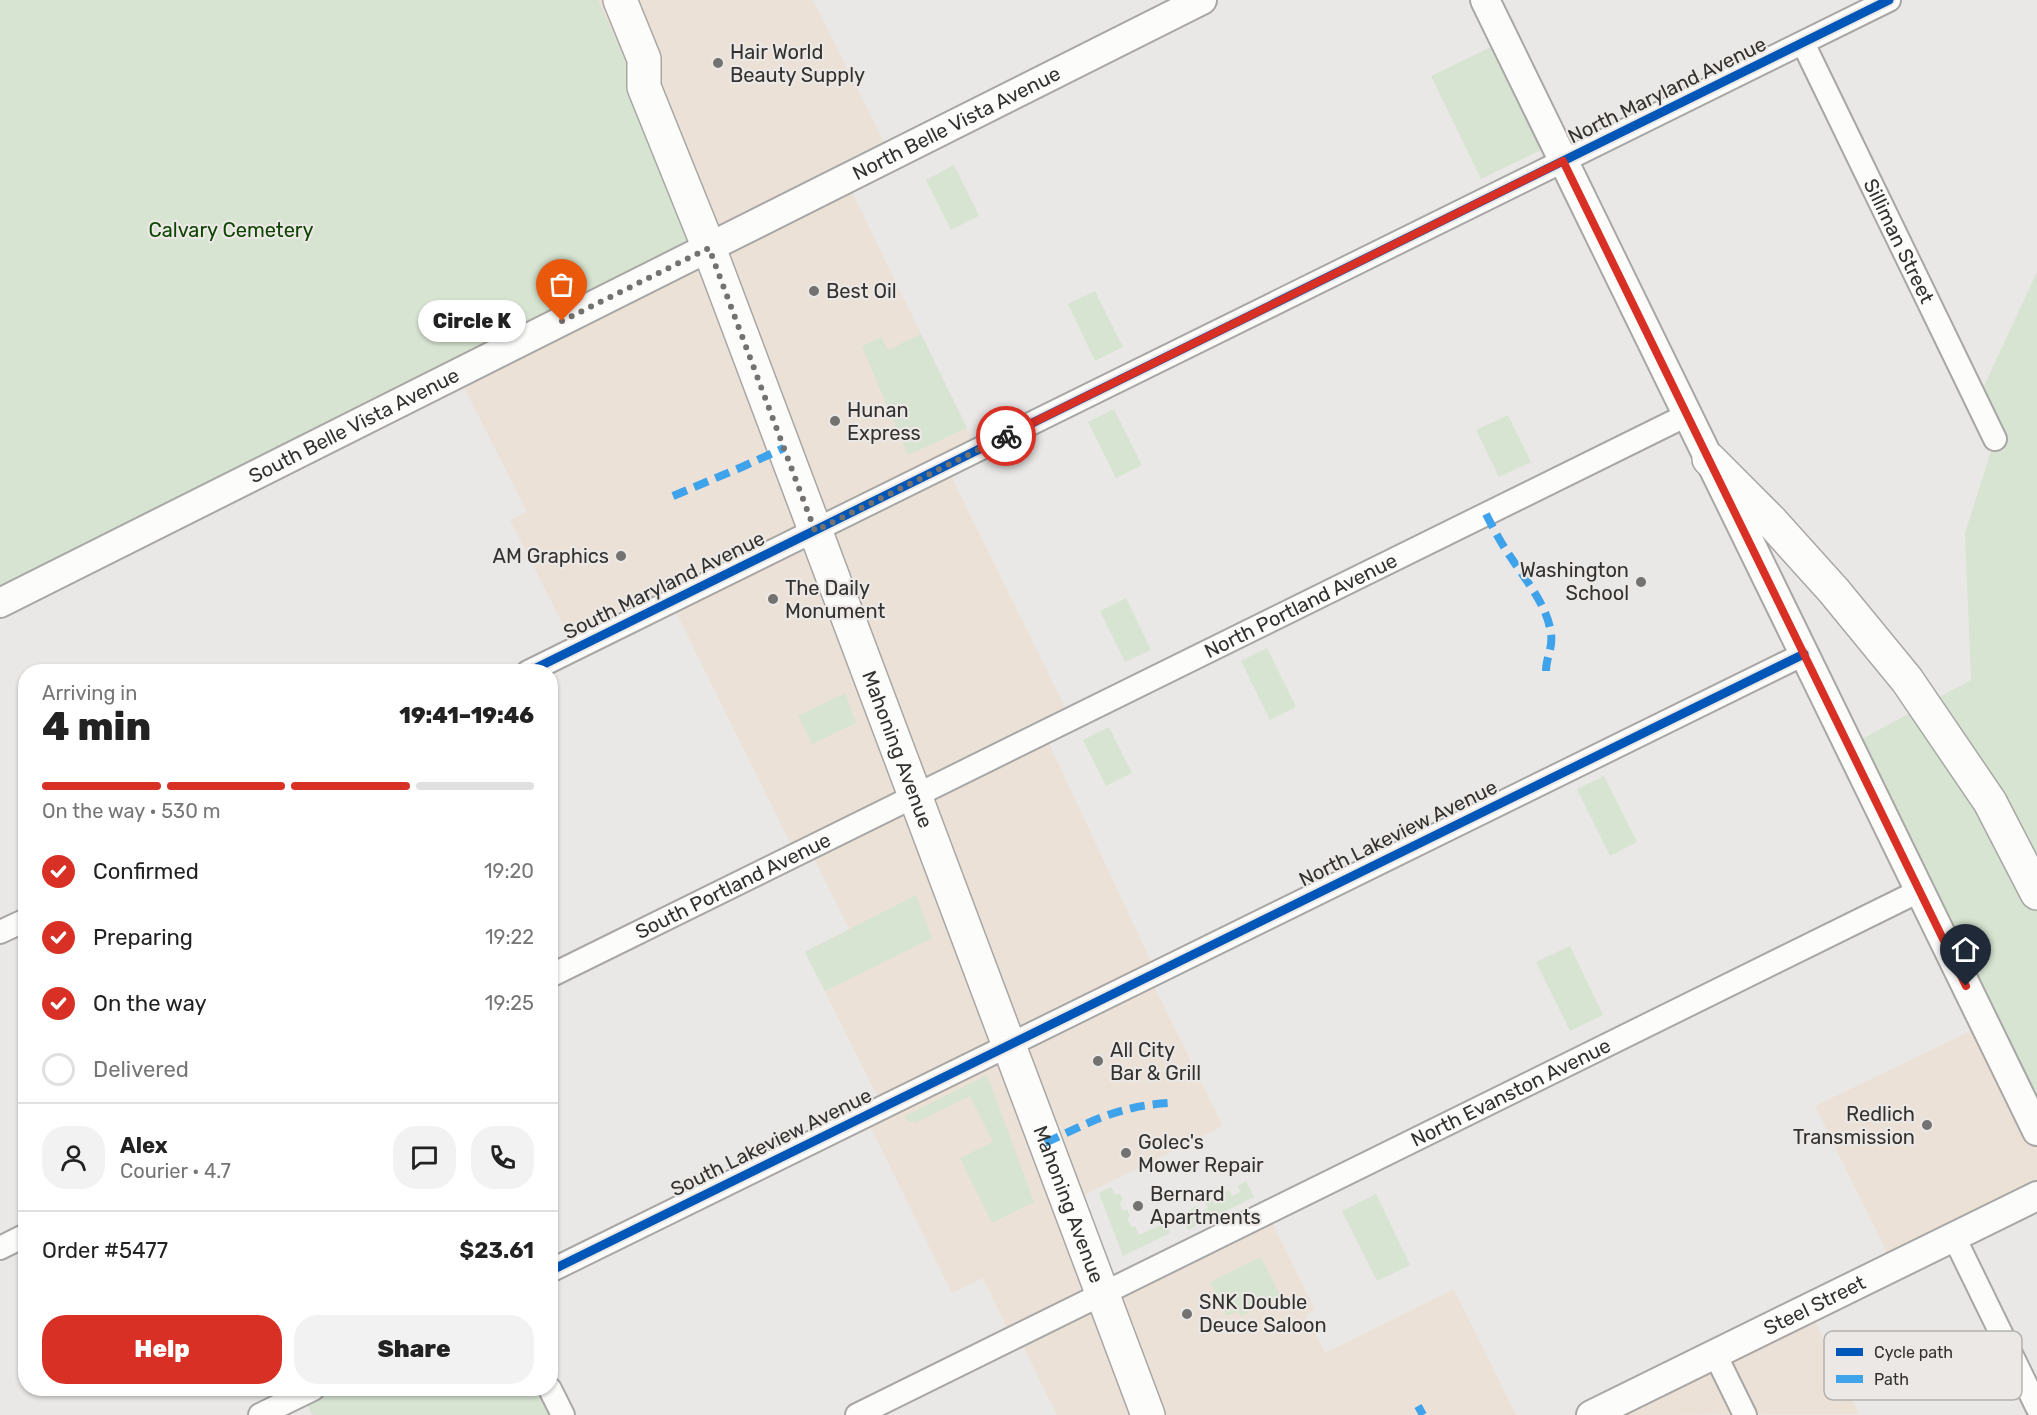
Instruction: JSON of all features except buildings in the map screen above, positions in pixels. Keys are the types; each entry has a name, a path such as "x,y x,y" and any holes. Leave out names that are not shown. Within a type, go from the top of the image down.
{"main road":[{"name":"Mahoning Avenue","path":"597,0 624,67 644,87"},
{"name":"Mahoning Avenue","path":"620,0 644,59 644,87 709,248 1148,1415"},
{"path":"1709,459 1779,530 1834,591 1907,680 1990,802 2037,893"}],"street":[{"name":"North Belle Vista Avenue","path":"709,248 1202,0"},
{"path":"1485,0 2037,1131"},
{"name":"North Maryland Avenue","path":"815,531 1889,0"},
{"name":"Silliman Street","path":"1803,43 1995,439"},
{"name":"South Belle Vista Avenue","path":"0,603 709,248"},
{"name":"North Portland Avenue","path":"915,796 1687,415"},
{"name":"South Maryland Avenue","path":"544,664 815,531"},
{"name":"North Lakeview Avenue","path":"1008,1045 1804,654"},
{"name":"South Portland Avenue","path":"558,972 915,796"},
{"name":"North Evanston Avenue","path":"857,1415 1919,891"},
{"path":"0,932 18,924"},
{"name":"South Lakeview Avenue","path":"558,1267 1008,1045"},
{"name":"Steel Street","path":"1591,1415 2037,1196"},
{"path":"1954,1237 2000,1331"},
{"path":"0,1248 18,1239"},
{"path":"1715,1354 1745,1415"},
{"path":"2022,1376 2037,1407"},
{"path":"260,1415 299,1396"},
{"path":"554,1396 563,1415"}],"shaded area":[{"path":"597,0 813,0 891,156 846,179 977,450 946,466 1071,719 1044,733 1156,972 1149,976 1223,1126 1068,1203 1102,1293 1267,1212 1315,1310 1306,1315 1325,1353 1454,1289 1516,1415 1057,1415 1018,1336 1012,1338 983,1278 952,1293 865,1116 883,1107 805,952 849,929 809,849 796,855 671,602 575,649 510,520 527,512 457,374 624,67"},
{"path":"1985,1024 2037,1131 2037,1196 1894,1267 1815,1106"},
{"path":"1809,1308 1824,1340 1824,1400 1852,1400 1859,1414 1626,1415 1619,1401"}],"green space":[{"name":"Calvary Cemetery","path":"0,0 598,0 709,248 0,603"},
{"path":"1493,46 1543,149 1481,179 1431,76"},
{"path":"954,165 979,216 951,230 926,180"},
{"path":"2037,272 2037,1131 1849,746 1971,680 1965,533 1995,439 1977,401"},
{"path":"1095,291 1123,347 1095,361 1068,304"},
{"path":"921,334 967,428 908,455 862,346 881,337 888,350"},
{"path":"1114,409 1142,465 1116,478 1088,422"},
{"path":"1508,415 1531,462 1499,477 1476,430"},
{"path":"1126,598 1151,650 1125,662 1100,611"},
{"path":"1267,648 1296,707 1270,720 1241,661"},
{"path":"845,693 856,723 812,744 798,716"},
{"path":"1109,727 1132,773 1106,786 1083,740"},
{"path":"1604,776 1637,842 1610,856 1577,789"},
{"path":"916,895 932,938 825,991 805,952"},
{"path":"1570,946 1603,1015 1570,1031 1536,962"},
{"path":"987,1075 1034,1202 992,1223 960,1158 993,1142 970,1096 915,1123 913,1121 909,1123 905,1116"},
{"path":"1246,1181 1254,1197 1188,1230 1183,1220 1191,1216 1189,1210 1196,1206 1199,1212 1208,1208 1205,1202 1212,1199 1215,1204 1224,1200 1222,1194 1229,1190 1232,1196 1241,1192 1238,1186"},
{"path":"1111,1187 1115,1195 1119,1193 1123,1200 1119,1202 1123,1211 1127,1209 1130,1216 1127,1218 1131,1227 1135,1226 1139,1235 1165,1223 1170,1233 1123,1256 1099,1193"},
{"path":"1376,1194 1410,1265 1377,1281 1342,1211"},
{"path":"1261,1257 1281,1297 1241,1316 1238,1311 1227,1316 1210,1282"},
{"path":"303,1396 554,1396 563,1415 312,1415"}],"marked path":[{"path":"673,496 784,448"},
{"path":"1486,514 1501,543 1546,614 1551,639 1546,671"},
{"path":"1045,1143 1119,1111 1169,1103"},
{"path":"1418,1406 1423,1415"}],"cycle path":[{"path":"544,664 1889,0"},
{"path":"558,1267 1804,654"}],"way so far":[{"path":"562,321 709,248 815,531 1006,436"}],"place":[{"name":"Hair World Beauty Supply","path":"718,63"},
{"name":"Best Oil","path":"814,291"},
{"name":"Circle K","path":"562,321"},
{"name":"Hunan Express","path":"835,421"},
{"name":"AM Graphics","path":"621,556"},
{"name":"Washington School","path":"1641,582"},
{"name":"The Daily Monument","path":"773,599"},
{"name":"All City Bar & Grill","path":"1098,1061"},
{"name":"Redlich Transmission","path":"1927,1125"},
{"name":"Golec's Mower Repair","path":"1126,1153"},
{"name":"Bernard Apartments","path":"1138,1206"},
{"name":"SNK Double Deuce Saloon","path":"1187,1314"}],"route":[{"path":"1006,436 1563,161 1966,986"}]}
